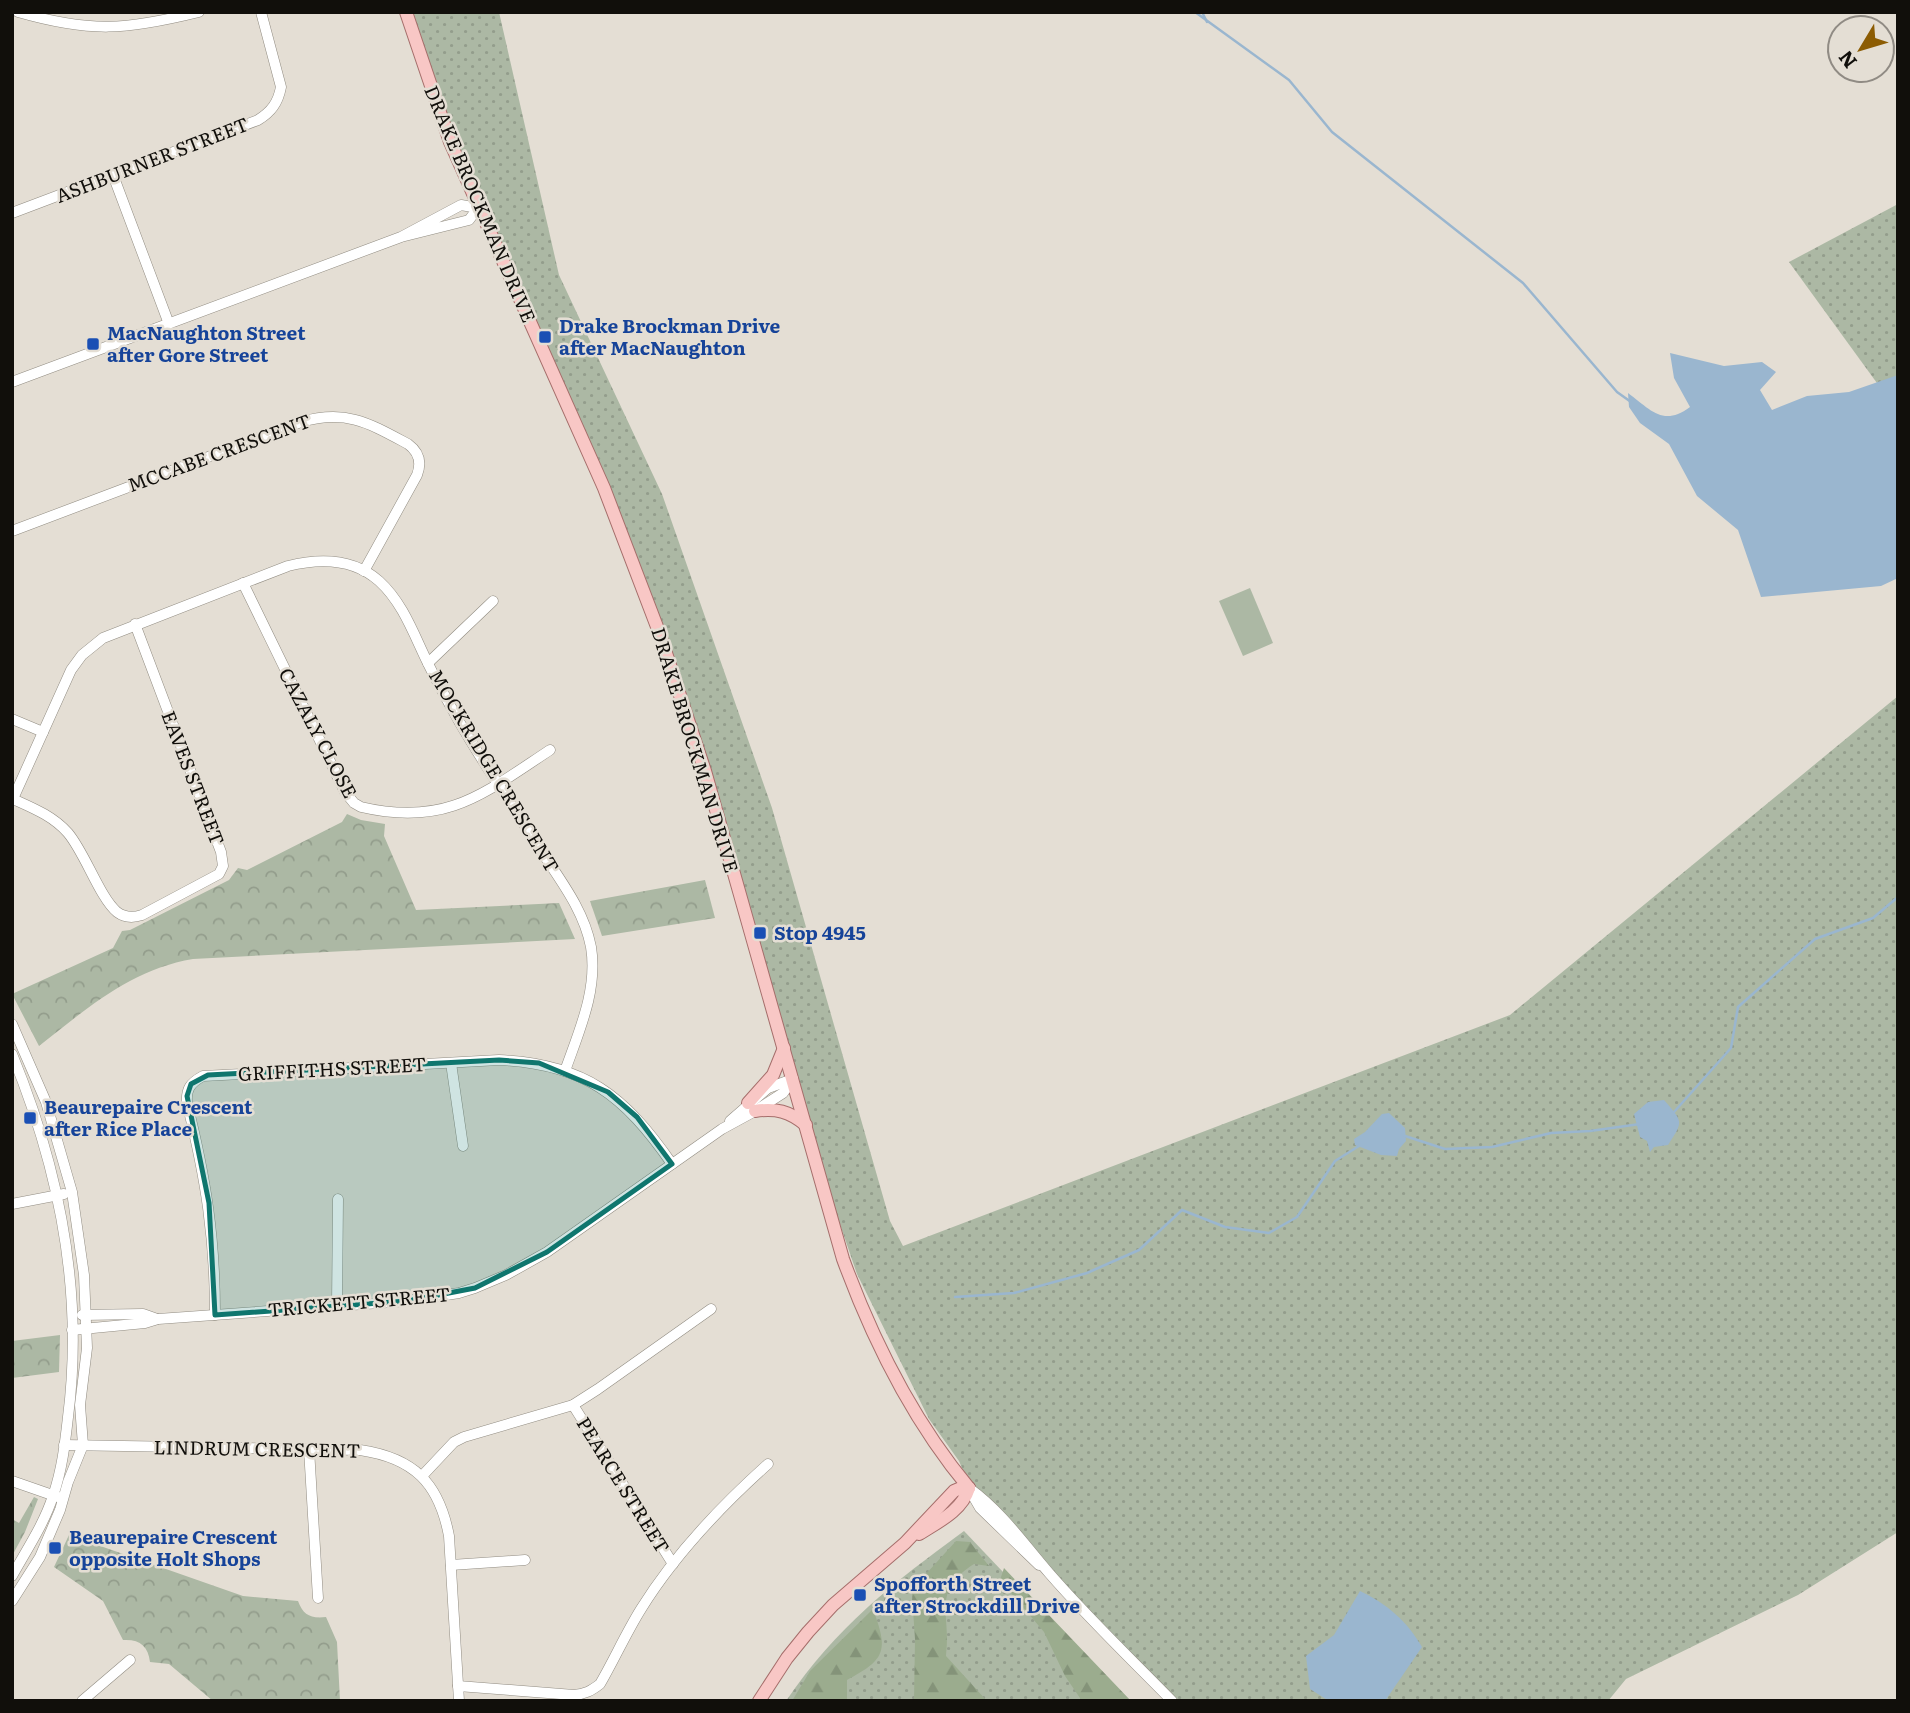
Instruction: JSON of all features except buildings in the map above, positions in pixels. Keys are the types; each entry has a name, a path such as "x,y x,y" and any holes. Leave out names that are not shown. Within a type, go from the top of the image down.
{"main road":[{"name":"DRAKE BROCKMAN DRIVE","path":"406,12 430,87 478,208 588,453 642,584 705,771 843,1259 869,1325 901,1387 932,1440 969,1488"},
{"path":"752,1107 773,1076 784,1048"},
{"path":"752,1107 780,1109 794,1115 806,1125"},
{"path":"759,1701 787,1658 833,1605 905,1542 958,1507 967,1496 969,1488"}],"street":[{"path":"18,12 72,26 108,28 144,25 199,12"},
{"name":"ASHBURNER STREET","path":"12,213 258,120 267,114 279,97 281,87 261,12"},
{"path":"113,175 169,324"},
{"path":"12,382 401,237 469,220 478,208"},
{"name":"MCCABE CRESCENT","path":"12,531 301,422 336,416 368,423 408,444 419,459 417,475 365,571"},
{"name":"MOCKRIDGE CRESCENT","path":"13,800 71,670 82,655 103,638 288,566 308,561 338,561 365,571 396,599 460,723 570,895 588,934 592,965 591,992 565,1071"},
{"name":"CAZALY CLOSE","path":"243,583 345,792 354,803 368,809 396,812 439,811 464,803 550,750"},
{"path":"428,663 493,601"},
{"name":"EAVES STREET","path":"13,800 49,816 65,830 78,847 112,906 126,916 134,918 142,915 219,874 223,866 221,852 135,624"},
{"path":"12,719 43,732"},
{"path":"12,1601 40,1556 59,1497 83,1445 80,1405 87,1348 80,1238 72,1192 49,1111 13,1026"},
{"path":"12,1054 30,1097 59,1195 68,1254 72,1315 71,1397 59,1497 12,1576"},
{"path":"451,1063 463,1146"},
{"name":"GRIFFITHS STREET","path":"215,1315 213,1232 200,1152 187,1103 187,1090 191,1084 208,1075 451,1063 539,1063 594,1083 621,1102 637,1117 672,1164"},
{"name":"TRICKETT STREET","path":"72,1330 145,1323 158,1319 407,1301 475,1288 506,1275 547,1252 752,1107 783,1093 793,1079"},
{"path":"12,1204 72,1192"},
{"path":"337,1306 338,1199"},
{"path":"422,1476 454,1442 464,1437 573,1405 711,1309"},
{"name":"TRICKETT STREET","path":"72,1315 143,1314 158,1319"},
{"name":"PEARCE STREET","path":"573,1405 673,1564"},
{"name":"LINDRUM CRESCENT","path":"64,1445 360,1450 381,1453 406,1464 422,1476 436,1493 445,1513 451,1565 459,1701"},
{"path":"309,1450 318,1598"},
{"path":"458,1686 574,1695 585,1694 594,1689 603,1678 642,1608 673,1564 713,1516 768,1464"},
{"path":"12,1480 59,1497"},
{"path":"969,1488 987,1501 1048,1572 1172,1701"},
{"path":"451,1565 525,1560"},
{"path":"82,1701 130,1660"}],"highlighted area":[{"path":"499,1060 539,1063 608,1092 637,1117 672,1164 547,1252 475,1288 407,1301 215,1315 209,1203 187,1096 191,1084 208,1075"}],"green space":[{"path":"406,12 499,12 559,275 662,494 772,808 890,1221 903,1246 1510,1015 1898,696 1898,1532 1798,1595 1626,1679 1608,1701 1172,1701 965,1475 959,1461 929,1419 857,1274 806,1125 705,771 642,584 486,228"},
{"path":"1898,204 1898,412 1789,262"},
{"path":"1250,588 1273,643 1243,656 1219,601"},
{"path":"347,814 361,820 385,824 384,836 416,910 559,903 575,939 193,959 171,964 130,981 92,1005 39,1046 12,994 113,948 122,931 130,930 229,880 238,868 247,870 342,822"},
{"path":"705,880 715,918 602,936 590,901"},
{"path":"60,1335 59,1372 12,1378 12,1341"},
{"path":"34,1497 38,1499 12,1556 12,1519 19,1523"},
{"path":"964,1531 1126,1701 786,1701 846,1628 913,1569"},
{"path":"69,1535 243,1596 298,1601 308,1615 326,1617 337,1642 340,1701 213,1701 169,1664 150,1662 142,1645 123,1640 103,1601 54,1567"},
{"path":"956,1541 970,1542 989,1566 974,1564 960,1574 947,1594 946,1656 987,1701 914,1701 915,1639 911,1580 925,1575"},
{"path":"1004,1568 1131,1701 1082,1701 1065,1676 1044,1632 1000,1580"},
{"path":"873,1609 881,1634 881,1652 870,1666 847,1680 847,1701 792,1701 810,1671"}],"water":[{"path":"1670,353 1724,366 1762,362 1776,372 1760,390 1772,410 1807,396 1849,392 1898,375 1898,578 1881,586 1761,597 1738,530 1697,496 1669,444 1640,423 1629,407 1628,393 1651,410 1665,416 1681,413 1690,407 1674,378"},
{"path":"1664,1100 1678,1118 1679,1126 1668,1145 1654,1147 1650,1152 1647,1141 1640,1137 1634,1114 1648,1102"},
{"path":"1389,1113 1405,1128 1406,1141 1397,1156 1381,1155 1355,1145 1354,1139 1365,1132 1382,1114"},
{"path":"1360,1591 1396,1614 1422,1647 1385,1701 1329,1701 1310,1689 1306,1656 1334,1635"}],"waterway":[{"path":"1195,12 1289,80 1332,132 1523,283 1617,392 1631,402"},
{"path":"1202,12 1207,22"},
{"path":"1674,1112 1731,1048 1738,1007 1815,939 1873,918 1898,897"},
{"path":"1402,1135 1445,1149 1492,1147 1551,1133 1640,1124"},
{"path":"955,1297 1014,1293 1087,1273 1139,1250 1182,1210 1225,1227 1269,1233 1297,1217 1335,1161 1359,1146"}],"place":[{"name":"Drake Brockman Drive after MacNaughton","path":"545,337"},
{"name":"MacNaughton Street after Gore Street","path":"93,344"},
{"name":"Stop 4945","path":"760,933"},
{"name":"Beaurepaire Crescent after Rice Place","path":"30,1118"},
{"name":"Beaurepaire Crescent opposite Holt Shops","path":"55,1548"},
{"name":"Spofforth Street after Strockdill Drive","path":"860,1595"}]}
